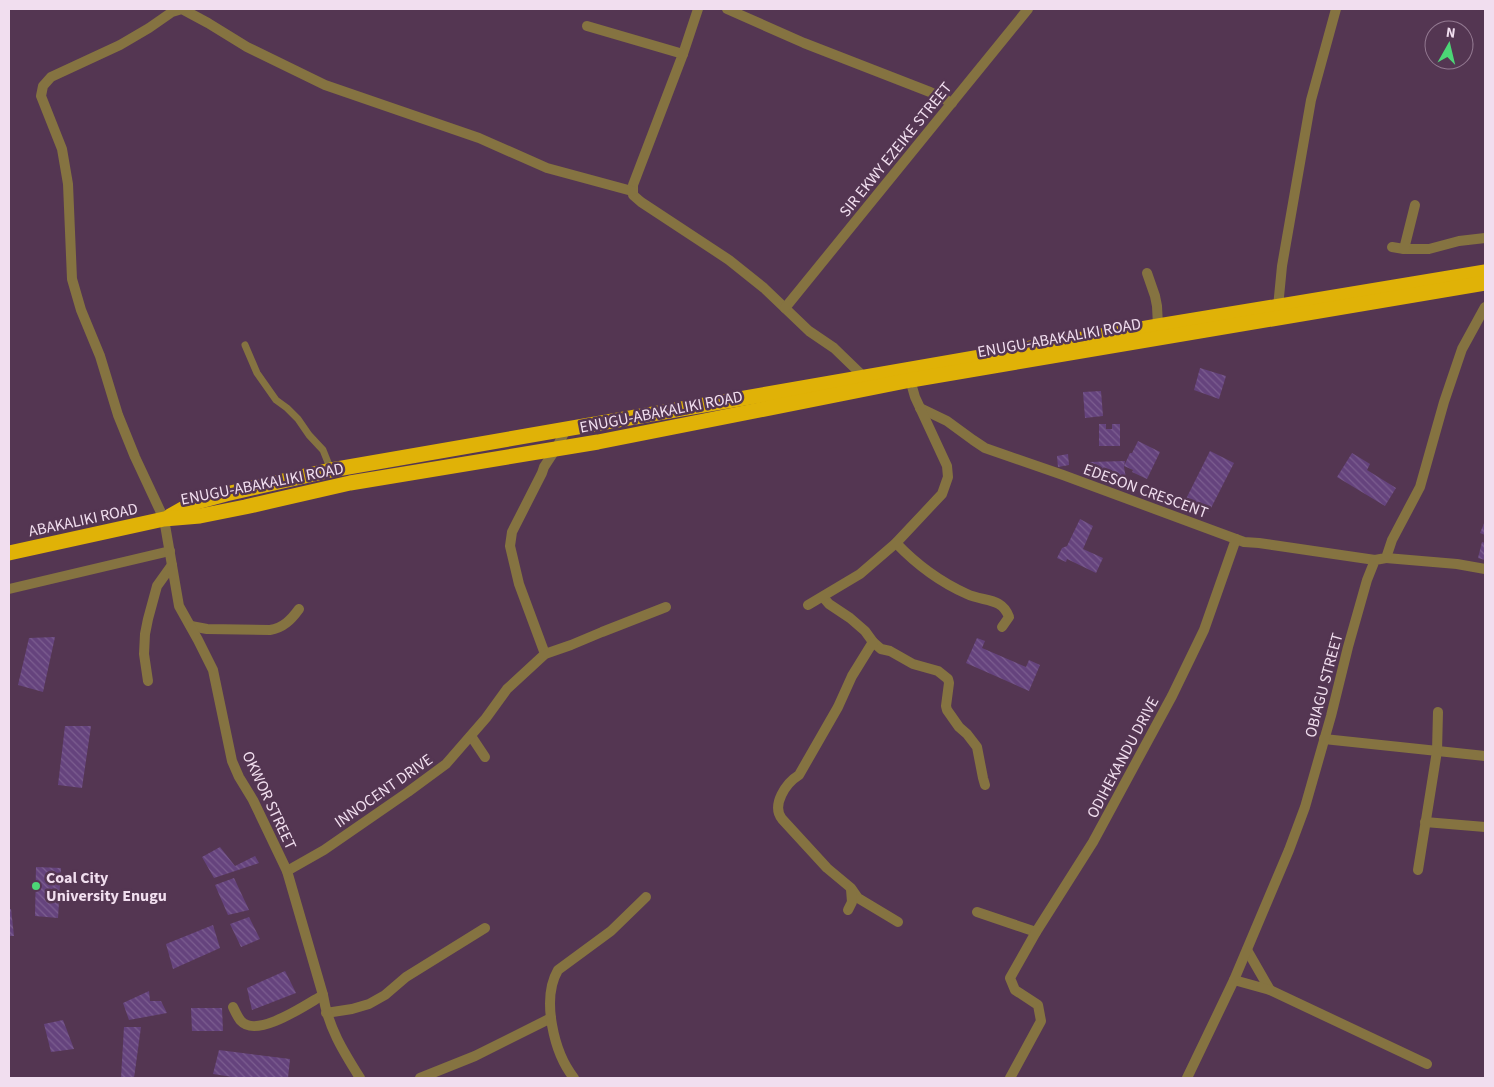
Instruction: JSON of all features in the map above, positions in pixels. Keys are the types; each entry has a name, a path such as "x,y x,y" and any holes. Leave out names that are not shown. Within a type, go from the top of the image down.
{"highway":[{"name":"ENUGU-ABAKALIKI ROAD","path":"164,519 200,516 350,483 598,442 909,375 1158,326 1278,308 1485,272"},
{"name":"ENUGU-ABAKALIKI ROAD","path":"164,519 193,503 331,470 864,378 909,375 1485,283"},
{"name":"ABAKALIKI ROAD","path":"9,553 164,519"}],"street":[{"path":"698,9 683,54 636,177 632,190 633,195 729,260 764,288 809,330 834,348 864,378"},
{"path":"727,9 804,43 930,92 952,103"},
{"name":"SIR EKWY EZEIKE STREET","path":"785,308 1028,9"},
{"path":"1278,308 1282,266 1311,100 1331,34 1336,9"},
{"name":"OKWOR STREET","path":"360,1078 341,1048 326,1013 323,995 287,871 253,800 232,762 213,670 179,606 164,519 118,415 100,356 81,310 72,279 68,184 62,149 41,96 43,86 51,77 120,44 149,28 172,12 182,10 248,47 325,85 479,138 547,168 632,190"},
{"path":"586,26 683,54"},
{"path":"1404,249 1415,205"},
{"path":"1392,247 1430,249 1459,241 1485,238"},
{"path":"1147,273 1157,306 1158,326"},
{"path":"1386,558 1392,540 1420,488 1444,402 1462,348 1485,307"},
{"path":"808,605 860,574 896,543 942,494 948,477 947,466 915,397 909,375"},
{"name":"EDESON CRESCENT","path":"920,408 947,421 985,448 1244,542 1375,560"},
{"path":"566,429 557,448 544,467 512,532 510,546 519,584 545,654 666,607"},
{"name":"ODIHEKANDU DRIVE","path":"1010,1078 1041,1021 1038,1005 1015,990 1010,978 1036,932 1093,842 1172,696 1204,630 1236,539"},
{"path":"896,543 933,577 968,595 999,603 1006,609 1009,616 1002,627"},
{"path":"9,589 170,552"},
{"path":"1375,560 1386,558 1457,564 1485,569"},
{"name":"OBIAGU STREET","path":"1187,1078 1234,980 1290,846 1315,776 1348,647 1367,580 1375,560"},
{"path":"148,681 144,654 148,619 157,586 172,565"},
{"path":"823,597 829,604 865,631 882,649 890,651 913,664 938,671 948,679 946,710 976,747 986,785"},
{"path":"191,626 207,629 278,629 291,620 298,609"},
{"path":"874,642 852,676 838,707 799,776 784,791 777,810 782,819 828,868 851,888 858,898 898,922"},
{"name":"INNOCENT DRIVE","path":"287,871 324,850 446,764 486,718 507,689 545,654"},
{"path":"1418,870 1437,751 1438,712"},
{"path":"471,736 485,757"},
{"path":"1324,739 1485,756"},
{"path":"1425,822 1485,827"},
{"path":"848,910 852,902 851,888"},
{"path":"574,1078 568,1071 558,1047 551,1018 550,1002 553,978 558,970 611,931 646,897"},
{"path":"977,912 1036,932"},
{"path":"326,1013 369,1004 385,995 406,976 485,928"},
{"path":"1246,950 1270,990"},
{"path":"1234,980 1270,990 1428,1064"},
{"path":"233,1007 241,1022 253,1027 283,1018 323,995"},
{"path":"420,1078 475,1056 551,1018"}],"lane":[{"path":"245,345 258,373 276,400 298,419 323,450 331,470"}],"building":[{"path":"1200,368 1226,376 1219,399 1194,390"},
{"path":"1101,391 1103,416 1085,418 1083,392"},
{"path":"1099,424 1106,424 1106,429 1112,429 1112,424 1120,424 1120,446 1099,446"},
{"path":"1138,441 1160,452 1147,479 1124,466"},
{"path":"1210,451 1234,463 1209,512 1185,501"},
{"path":"1352,453 1370,464 1367,470 1396,488 1385,506 1337,477"},
{"path":"1068,454 1069,465 1058,467 1057,456"},
{"path":"1125,461 1126,478 1111,478 1111,474 1095,475 1095,472 1089,472 1089,462"},
{"path":"1080,519 1093,526 1083,549 1103,558 1096,573 1067,559 1066,562 1057,558 1062,548 1067,546"},
{"path":"1485,521 1485,535 1480,533"},
{"path":"1482,542 1485,543 1485,560 1478,558"},
{"path":"55,637 43,692 18,685 29,638"},
{"path":"977,638 985,641 982,648 1026,667 1029,660 1040,665 1029,691 966,663"},
{"path":"65,726 91,726 82,788 58,785"},
{"path":"220,847 235,866 255,856 259,863 214,878 202,857"},
{"path":"36,867 61,868 58,918 35,916"},
{"path":"234,878 249,910 228,915 215,885"},
{"path":"9,909 11,909 14,936 9,936"},
{"path":"249,917 260,939 241,947 230,924"},
{"path":"213,925 220,948 173,969 166,944"},
{"path":"285,971 296,993 252,1010 247,988"},
{"path":"149,991 150,1001 161,1001 167,1013 129,1020 123,1003"},
{"path":"191,1008 222,1008 223,1031 192,1031"},
{"path":"63,1020 74,1049 51,1052 44,1024"},
{"path":"124,1027 141,1027 134,1078 121,1078"},
{"path":"219,1050 290,1059 288,1078 239,1078 213,1074"}],"place":[{"name":"Coal City University Enugu","path":"36,886"}]}
